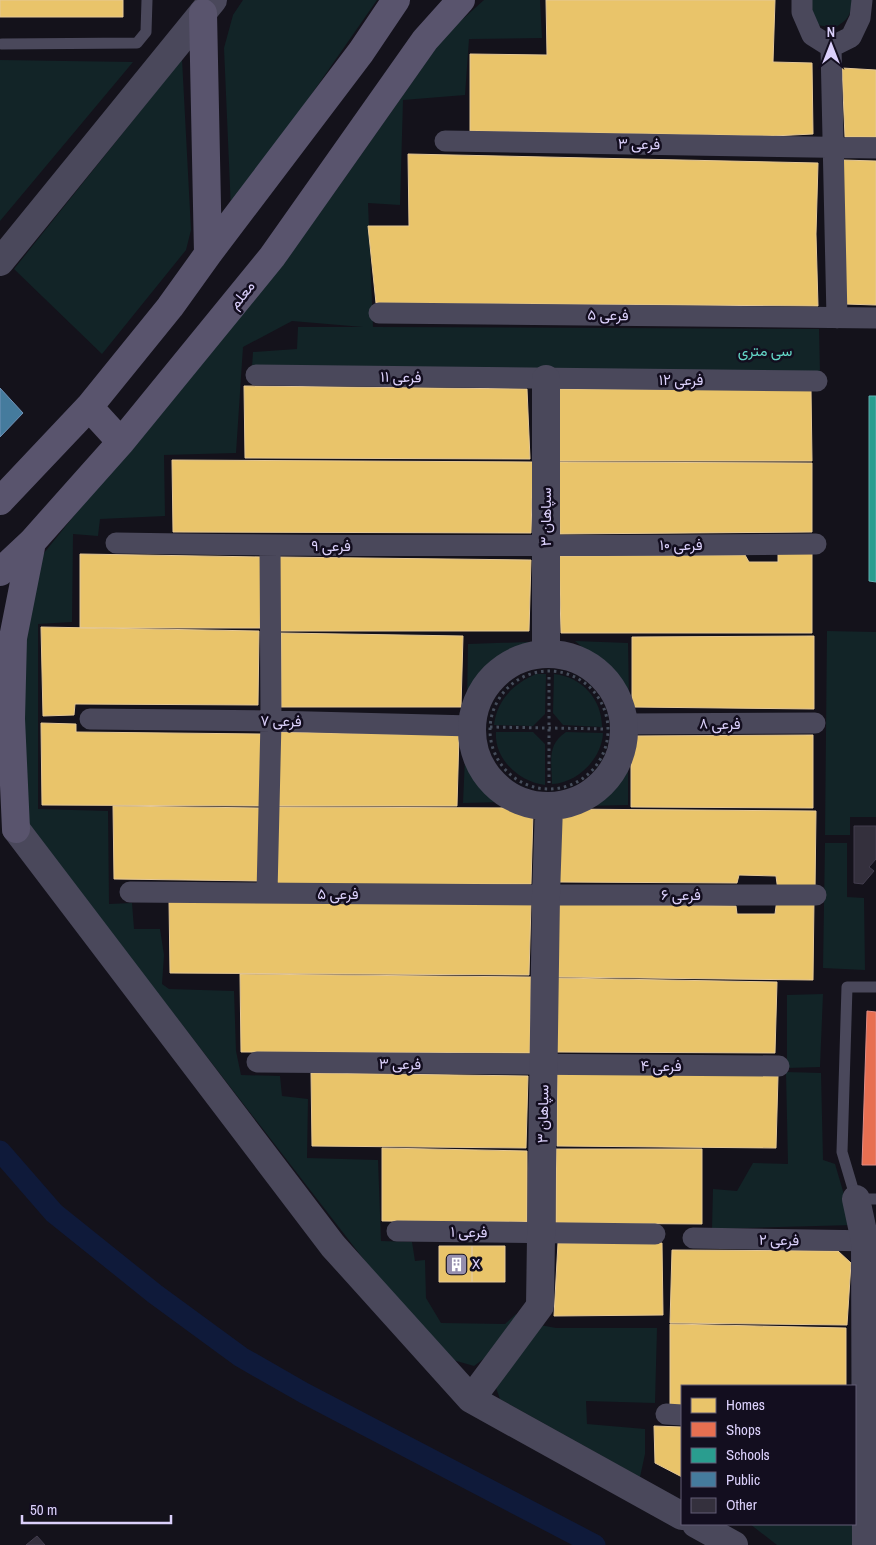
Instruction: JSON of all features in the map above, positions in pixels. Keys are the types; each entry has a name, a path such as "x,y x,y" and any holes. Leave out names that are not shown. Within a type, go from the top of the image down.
{"main road":[{"path":"0,501 89,407 170,307 361,52 396,0"},
{"name":"معلم","path":"0,572 32,542 121,442 272,258 425,40 462,0"},
{"path":"208,7 208,254"},
{"path":"89,407 121,442"},
{"path":"8,823 12,638 32,542"}],"street":[{"path":"802,0 802,12 812,35 831,47"},
{"path":"831,47 851,37 860,18 862,0"},
{"path":"0,262 208,7"},
{"path":"831,47 836,318 876,318"},
{"name":"فرعی ۳","path":"445,141 833,148"},
{"path":"833,148 876,148"},
{"name":"فرعی ۵","path":"380,313 836,318"},
{"name":"فرعی ۱۱","path":"256,375 546,379"},
{"name":"فرعی ۱۲","path":"546,379 817,381"},
{"name":"سپاهان ۳","path":"546,379 547,663"},
{"name":"فرعی ۹","path":"116,542 270,546 546,546"},
{"name":"فرعی ۱۰","path":"546,546 816,544"},
{"path":"267,893 271,721 270,546"},
{"path":"569,657 590,666 608,682 619,702 616,727 622,749 612,772 595,790 574,802 549,797 524,802 502,791 485,773 475,751 481,727 476,704 487,684 504,668 524,658 547,663 569,657"},
{"name":"فرعی ۷","path":"90,718 481,727"},
{"name":"فرعی ۸","path":"616,727 815,724"},
{"name":"سپاهان ۳","path":"471,1399 540,1306 549,797"},
{"path":"8,823 333,1246 471,1399 681,1515"},
{"name":"فرعی ۵","path":"130,892 546,895"},
{"name":"فرعی ۶","path":"546,895 816,895"},
{"name":"فرعی ۳","path":"257,1062 544,1065"},
{"name":"فرعی ۴","path":"544,1065 780,1066"},
{"path":"866,1199 870,1241 865,1421 866,1545"},
{"name":"فرعی ۱","path":"397,1231 541,1233"},
{"path":"541,1233 655,1234"},
{"name":"فرعی ۲","path":"693,1238 870,1241"},
{"path":"698,1525 734,1545"}],"lane":[{"path":"2,44 137,43 146,32 147,0"},
{"path":"866,1199 842,1152 848,987 876,987"}],"path":[{"path":"481,727 494,710 498,700 512,684 532,674 547,663"},
{"path":"547,663 580,680 590,688 598,697 616,727"},
{"path":"547,663 549,797"},
{"path":"481,727 616,727"},
{"path":"481,727 506,770 523,783 549,797"},
{"path":"549,797 560,788 583,778 593,769 601,759 616,727"}],"green space":[{"path":"243,0 377,0 231,210 224,48 233,15"},
{"name":"سی متری","path":"484,0 540,0 542,38 469,39 465,95 403,100 400,205 368,203 373,327 819,329 820,374 252,367 253,352 297,349 298,327 363,327 292,321 243,347 236,453 164,455 165,516 100,519 98,536 73,534 72,622 38,624 38,809 108,811 109,904 132,903 134,929 160,929 164,955 162,984 169,989 234,991 236,1051 241,1075 280,1076 282,1096 308,1099 307,1158 378,1160 381,1241 412,1242 415,1261 425,1260 426,1298 441,1323 505,1324 516,1314 516,1325 486,1357 474,1366 446,1358 413,1323 163,1000 22,829 22,629 40,558 334,193 446,34"},
{"path":"807,0 852,0 848,17 834,28 818,25"},
{"path":"182,59 191,230 186,250 102,354 14,269"},
{"path":"0,60 133,62 0,221"},
{"path":"827,631 876,632 876,817 850,817 850,835 825,835"},
{"path":"575,641 628,643 629,697 608,669"},
{"path":"529,642 509,656 494,670 467,705 468,644"},
{"path":"536,674 546,674 545,714 533,726 494,725 499,708 508,694 520,683"},
{"path":"554,674 573,680 588,691 598,707 602,727 563,725 553,713"},
{"path":"496,732 533,732 545,744 545,785 526,779 510,768 499,751 496,742"},
{"path":"566,732 603,733 602,742 593,760 579,774 562,783 552,784 551,762 553,749 555,743"},
{"path":"628,753 628,805 582,806 608,782"},
{"path":"465,758 481,780 504,802 463,803"},
{"path":"825,843 847,843 847,897 864,898 865,970 823,968"},
{"path":"823,994 820,1067 787,1068 787,995"},
{"path":"786,1072 821,1073 823,1160 835,1164 853,1225 712,1229 713,1189 737,1191 753,1163 788,1164"},
{"path":"540,1325 556,1328 657,1328 655,1403 586,1401 587,1424 645,1429 645,1454 640,1477 500,1399 496,1388"},
{"path":"751,1525 853,1525 856,1545 777,1545"}],"building: Homes":[{"path":"0,0 123,0 123,17 0,17"},
{"path":"546,0 775,0 773,62 812,63 813,134 773,136 470,131 470,54 547,55"},
{"path":"842,68 876,70 876,137 845,137"},
{"path":"408,154 818,163 816,234 818,306 376,303 368,226 409,226"},
{"path":"842,160 876,161 876,305 845,304"},
{"path":"244,386 527,389 530,459 245,458"},
{"path":"558,389 811,389 812,461 559,461"},
{"path":"172,460 533,462 531,533 173,532"},
{"path":"558,462 812,463 812,532 560,534"},
{"path":"812,550 812,633 561,633 559,556 745,555 749,562 778,562 778,552"},
{"path":"80,554 262,557 260,628 80,628"},
{"path":"279,557 531,560 529,631 280,631"},
{"path":"41,627 259,631 258,705 75,704 74,715 43,716"},
{"path":"281,633 463,636 461,707 281,707"},
{"path":"814,636 814,709 632,707 632,637"},
{"path":"41,723 76,724 76,732 262,734 260,806 42,805"},
{"path":"277,732 459,735 457,806 277,806"},
{"path":"813,735 813,808 631,807 631,736"},
{"path":"113,806 262,808 261,881 114,879"},
{"path":"277,807 525,808 533,813 531,884 275,885"},
{"path":"559,809 816,811 815,891 778,891 776,876 739,875 737,883 558,882"},
{"path":"777,899 814,900 813,980 557,977 557,904 736,906 737,914 775,914"},
{"path":"169,901 531,904 529,975 170,973"},
{"path":"240,974 531,977 530,1053 241,1052"},
{"path":"556,978 777,982 775,1053 556,1052"},
{"path":"311,1073 528,1076 526,1148 312,1146"},
{"path":"557,1073 778,1076 776,1148 557,1146"},
{"path":"382,1148 527,1151 527,1222 382,1221"},
{"path":"556,1149 702,1149 702,1224 556,1223"},
{"path":"558,1243 662,1243 663,1315 554,1316"},
{"name":"X","path":"439,1246 472,1246 472,1282 439,1282"},
{"path":"472,1246 505,1246 505,1282 472,1282"},
{"path":"672,1250 838,1251 851,1263 847,1325 670,1323"},
{"path":"670,1324 846,1328 846,1385 681,1385 681,1406 670,1405"},
{"path":"654,1426 681,1427 681,1476 655,1463"}],"building: Shops":[{"path":"867,1011 876,1012 876,1165 862,1165"}],"building: Schools":[{"path":"869,396 876,396 876,582 869,581"}],"building: Public":[{"path":"0,388 23,413 0,437"}],"building: Other":[{"path":"854,826 876,826 876,859 869,867 874,871 863,884 854,883"},
{"path":"37,1536 45,1545 26,1545"}],"waterway":[{"path":"0,1151 54,1213 155,1294 241,1357 304,1393 595,1545"}],"place":[{"name":"X","path":"456,1264"}]}
